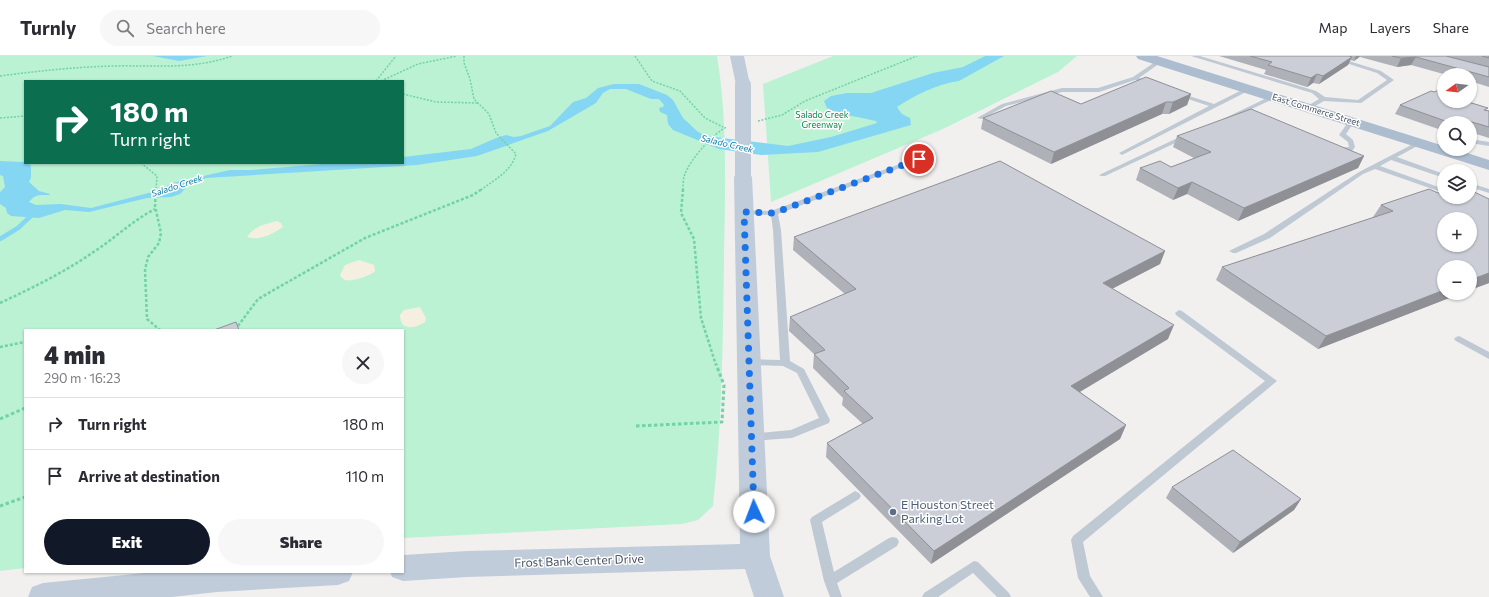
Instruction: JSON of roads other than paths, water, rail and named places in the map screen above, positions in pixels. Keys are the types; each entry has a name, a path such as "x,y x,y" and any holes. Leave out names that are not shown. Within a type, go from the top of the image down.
{"main road":[{"path":"737,56 743,85 743,177 755,556 768,597"},
{"name":"East Commerce Street","path":"1143,56 1437,148"},
{"name":"East Commerce Street","path":"1464,156 1489,165"},
{"name":"Frost Bank Center Drive","path":"404,568 467,564 755,556"},
{"path":"43,597 217,579 321,573"}],"lane":[{"path":"1194,56 1314,92 1323,99 1359,102 1391,80 1380,72 1327,56"},
{"path":"980,118 1004,106 1062,90 1099,90 1135,78 1160,61"},
{"path":"1135,78 1148,83"},
{"path":"1122,153 1248,89"},
{"path":"1174,92 1215,106"},
{"path":"1216,123 1273,97"},
{"path":"1308,108 1323,99"},
{"path":"1329,146 1350,150 1352,147 1351,141 1342,135 1352,122"},
{"path":"1103,175 1196,132"},
{"path":"1477,142 1489,144"},
{"path":"1233,251 1267,236 1360,172 1392,158 1419,143"},
{"path":"1392,158 1437,174"},
{"path":"744,212 774,212 919,159"},
{"path":"1374,166 1437,188"},
{"path":"1477,187 1489,191"},
{"path":"774,212 777,230 785,363"},
{"path":"1097,597 1084,578 1077,540 1272,381 1179,313"},
{"path":"1459,339 1489,356"},
{"path":"750,362 785,363 801,371 825,420 792,434 752,438"},
{"path":"836,597 830,581 816,520 855,496"},
{"path":"830,581 893,542"},
{"path":"928,597 974,566 1005,597"}],"water":[{"path":"153,56 207,56 179,61"},
{"name":"Salado Creek","path":"985,56 1004,56 959,81 951,82 926,91 897,107 902,114 910,118 911,125 818,152 761,155 719,149 673,130 668,124 667,115 660,112 659,108 663,107 664,105 659,99 651,99 626,89 610,89 603,93 596,103 548,131 477,156 417,165 206,178 191,183 180,194 171,197 147,198 89,212 65,210 39,218 11,216 7,213 6,208 0,204 0,192 5,187 3,176 0,175 0,161 23,162 24,164 31,165 31,178 29,182 39,191 50,194 36,196 29,202 36,205 61,204 91,208 160,190 172,183 230,170 251,170 321,164 404,164 404,157 471,149 506,135 514,137 521,136 550,126 573,102 586,98 598,88 614,84 639,84 667,95 673,100 683,118 705,136 788,146 831,137 877,123 876,121 838,113 827,108 824,101 831,96 847,93 871,93 933,73 963,67"}],"waterway":[{"path":"0,239 18,228 34,213"}],"place":[{"name":"E Houston Street Parking Lot","path":"893,512"}],"park label":[{"name":"Salado Creek Greenway","path":"822,120"}]}
